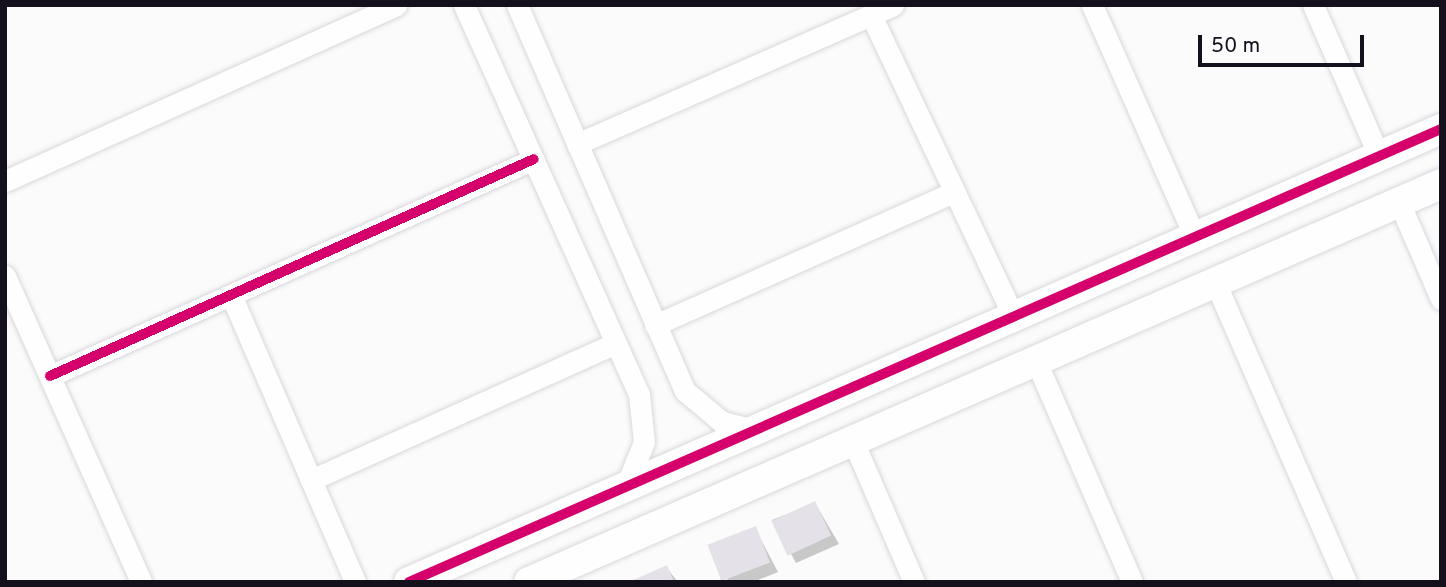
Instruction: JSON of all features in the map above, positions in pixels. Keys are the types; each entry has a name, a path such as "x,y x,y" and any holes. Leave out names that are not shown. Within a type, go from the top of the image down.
{"street":[{"path":"5,181 396,5"},
{"path":"464,5 616,343 645,425 640,457 626,486"},
{"path":"517,5 655,325 696,403 722,422 754,430"},
{"path":"577,144 893,5"},
{"path":"1093,5 1195,237"},
{"path":"1313,5 1379,156"},
{"path":"871,15 1013,316"},
{"path":"409,582 1441,129"},
{"path":"50,376 534,159"},
{"path":"528,582 1441,184"},
{"path":"655,325 954,192"},
{"path":"1399,202 1441,299"},
{"path":"5,276 141,582"},
{"path":"1216,282 1346,582"},
{"path":"231,295 355,582"},
{"path":"312,480 616,343"},
{"path":"1036,360 1132,582"},
{"path":"853,441 914,582"}],"building":[{"path":"815,501 831,535 788,556 771,521"},
{"path":"756,526 770,562 721,581 707,545"},
{"path":"667,565 674,582 629,582"}],"cycle path":[{"path":"409,582 1441,129"},
{"path":"50,376 534,159"}]}
